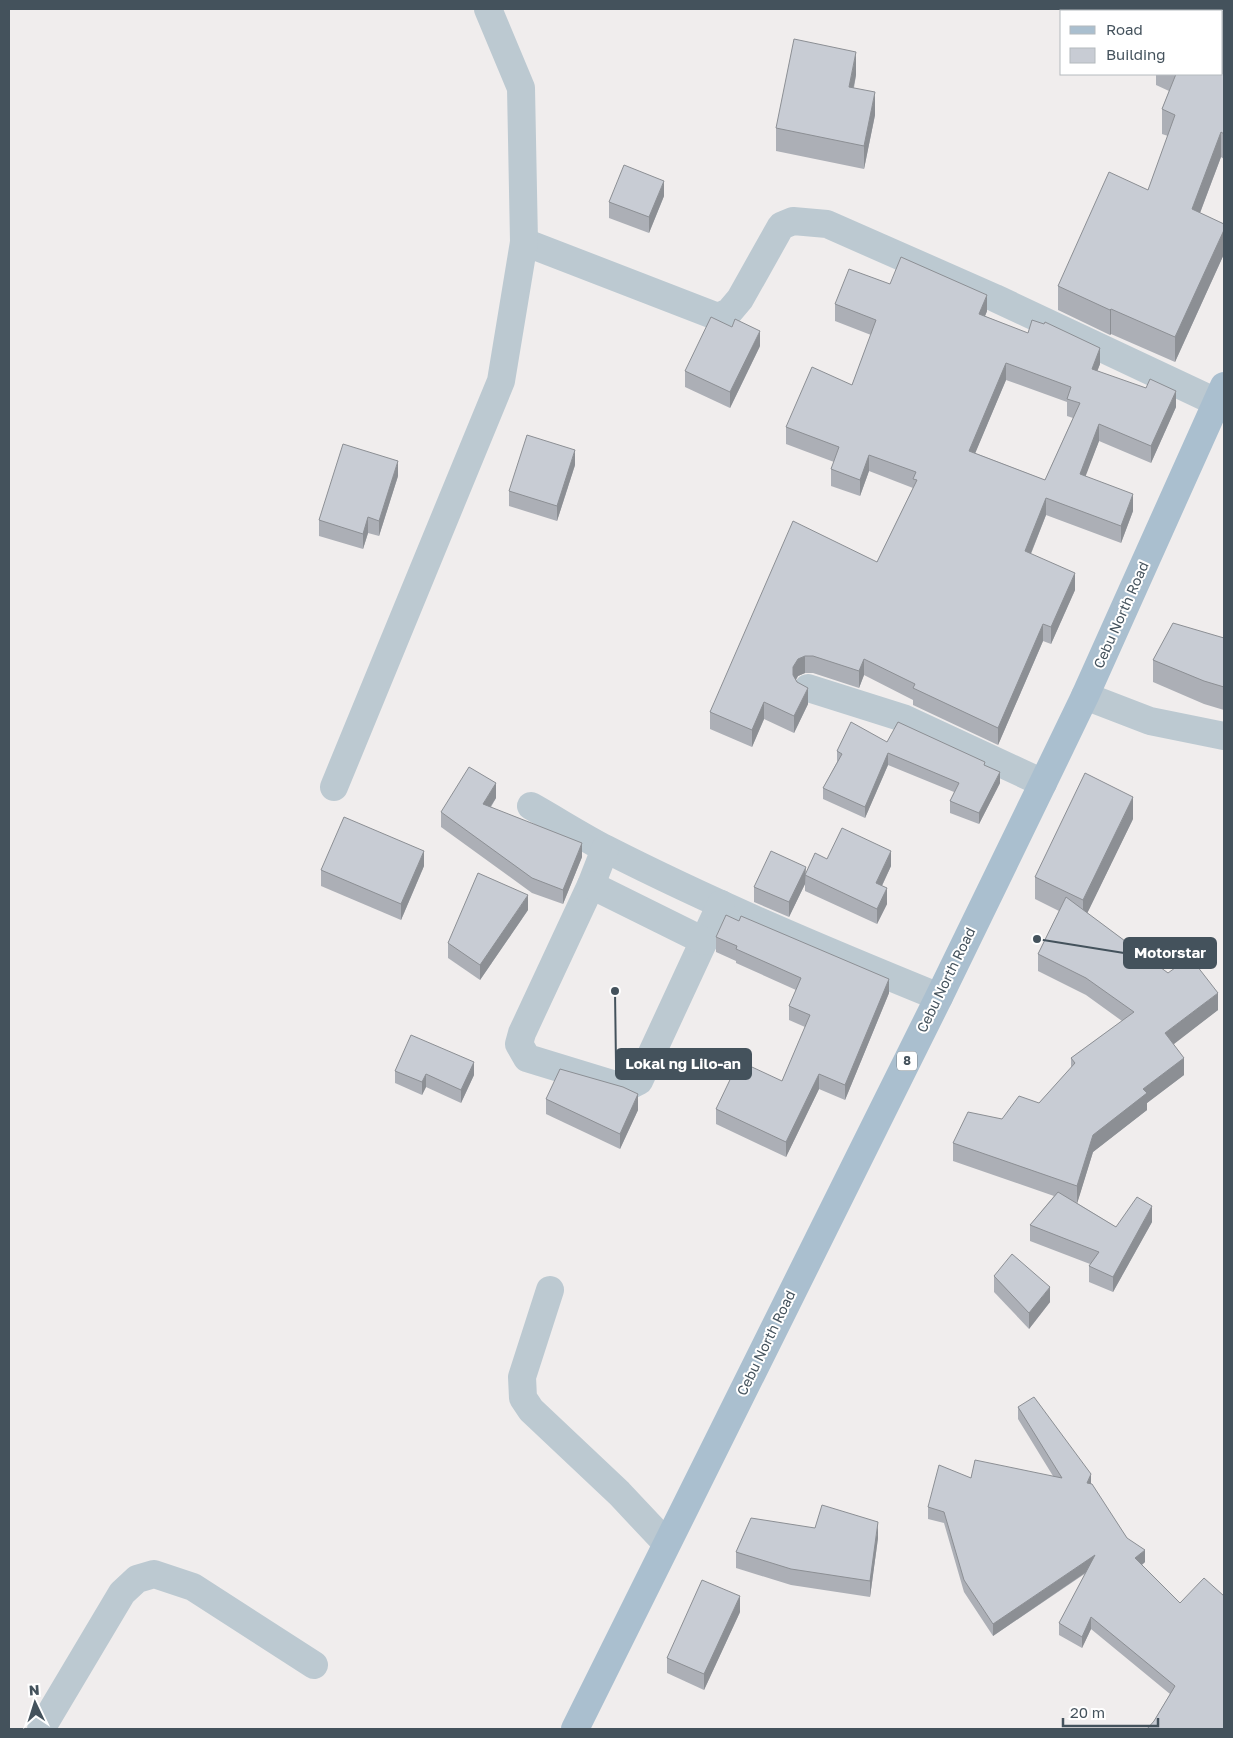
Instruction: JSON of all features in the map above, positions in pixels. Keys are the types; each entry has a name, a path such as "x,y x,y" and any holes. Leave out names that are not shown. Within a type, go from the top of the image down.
{"main road":[{"name":"Cebu North Road","path":"575,1729 939,997 1043,783 1085,696 1220,394"}],"street":[{"path":"334,787 501,381 524,242 521,88 488,9"},
{"path":"524,242 718,317 729,312 740,299 781,226 793,221 827,224 1220,394"},
{"path":"808,688 903,718 1043,783"},
{"path":"1085,696 1150,721 1224,736"},
{"path":"531,806 605,849 721,904 816,947 939,997"},
{"path":"605,849 591,885 522,1033 519,1044 527,1058 625,1088 639,1081 721,904"},
{"path":"591,885 704,941"},
{"path":"550,1290 522,1377 523,1398 531,1410 619,1493 666,1543"},
{"path":"41,1729 122,1593 137,1578 154,1574 193,1587 314,1665"}],"building":[{"path":"1224,9 1224,134 1221,132 1192,209 1224,224 1224,230 1175,337 1058,286 1109,172 1148,190 1175,115 1162,109 1176,75 1223,75 1223,10 1176,10"},
{"path":"794,39 856,52 849,87 875,92 864,146 776,128"},
{"path":"624,165 664,181 649,217 609,202"},
{"path":"901,257 987,295 979,314 1028,333 1032,320 1044,324 1045,322 1100,348 1092,369 1146,388 1150,379 1176,391 1151,446 1099,424 1080,474 1133,494 1121,526 1046,498 1025,551 1075,573 1051,627 1043,624 998,728 913,688 915,684 864,659 859,671 813,656 805,656 798,659 793,667 793,675 797,682 808,688 794,716 764,702 752,730 710,712 793,521 877,562 917,480 913,479 916,472 869,455 860,480 831,469 839,447 786,427 812,367 852,385 876,320 835,304 849,269 890,284","holes":["1006,363 1071,387 1067,399 1080,403 1045,480 969,451"]},
{"path":"711,317 732,327 735,319 760,331 730,392 685,371"},
{"path":"527,435 575,450 557,506 509,491"},
{"path":"343,444 398,461 379,521 368,517 363,534 319,520"},
{"path":"1173,623 1224,638 1224,687 1204,681 1153,660"},
{"path":"851,722 887,742 898,722 985,762 984,765 1000,772 979,813 950,801 959,783 888,753 865,807 823,788 842,754 837,751"},
{"path":"469,767 496,783 483,804 582,843 563,890 532,878 441,812"},
{"path":"1085,773 1133,797 1083,900 1035,877"},
{"path":"344,817 424,851 401,904 321,870"},
{"path":"842,828 891,851 876,883 887,888 877,909 805,875 815,853 827,859"},
{"path":"771,851 806,867 789,902 754,887"},
{"path":"478,873 528,895 480,965 448,943"},
{"path":"1066,897 1168,973 1190,957 1218,993 1165,1033 1184,1058 1143,1089 1147,1093 1093,1135 1077,1186 953,1143 968,1112 1002,1119 1019,1096 1039,1103 1075,1063 1071,1058 1134,1012 1086,978 1038,954"},
{"path":"726,915 739,921 741,916 889,979 845,1085 819,1074 786,1142 716,1109 739,1061 782,1081 810,1015 789,1006 801,978 736,949 737,946 716,937"},
{"path":"411,1035 474,1062 461,1090 426,1074 422,1082 395,1071"},
{"path":"560,1069 623,1087 638,1094 620,1134 546,1099"},
{"path":"1058,1192 1116,1227 1137,1197 1152,1206 1113,1277 1089,1266 1099,1252 1030,1225"},
{"path":"1012,1254 1050,1287 1029,1313 994,1276"},
{"path":"1034,1397 1091,1474 1087,1483 1092,1484 1127,1538 1145,1550 1135,1558 1180,1603 1204,1578 1224,1596 1224,1729 1147,1729 1154,1721 1175,1686 1091,1617 1082,1637 1059,1623 1095,1555 993,1624 964,1580 944,1512 928,1507 939,1465 971,1478 975,1460 1062,1478 1018,1407"},
{"path":"822,1505 878,1522 870,1581 791,1569 736,1552 751,1518 815,1528"},
{"path":"702,1580 740,1596 704,1674 667,1658"}],"place":[{"name":"Motorstar","path":"1037,939"},
{"name":"Lokal ng Lilo-an","path":"615,991"}]}
